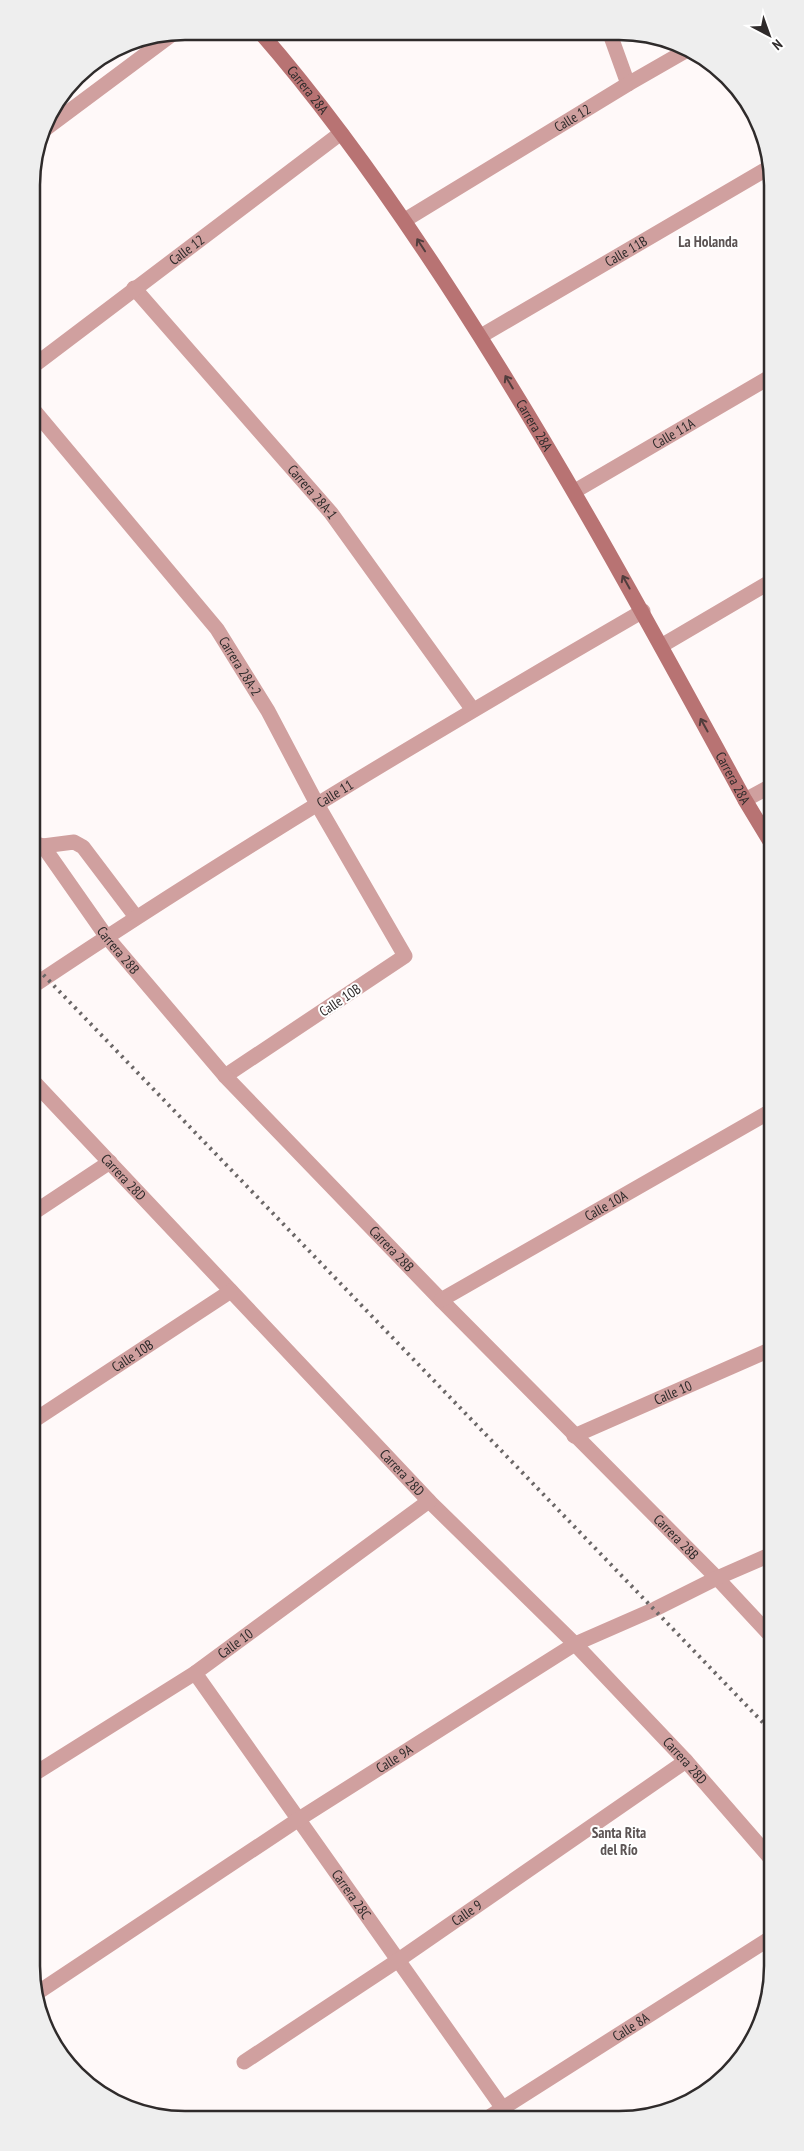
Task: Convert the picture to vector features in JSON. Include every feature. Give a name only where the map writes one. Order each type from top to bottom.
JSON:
[{"type":"street","name":"Carrera 28A","points":[[267,40],[286,61],[405,220],[481,336],[575,490],[764,832]]},
{"type":"street","points":[[612,40],[628,84]]},
{"type":"street","points":[[54,122],[164,41]]},
{"type":"street","name":"Calle 12","points":[[405,220],[681,54]]},
{"type":"street","name":"Calle 12","points":[[40,361],[341,133]]},
{"type":"street","name":"Calle 11B","points":[[481,336],[763,170]]},
{"type":"street","name":"Carrera 28A-1","points":[[134,288],[331,513],[473,710]]},
{"type":"street","name":"Calle 11A","points":[[575,490],[764,380]]},
{"type":"street","name":"Carrera 28A-2","points":[[40,418],[217,629],[268,711],[316,804],[405,956]]},
{"type":"street","points":[[661,646],[764,586]]},
{"type":"street","name":"Calle 11","points":[[40,981],[106,936],[316,804],[473,710],[643,612]]},
{"type":"street","points":[[745,800],[764,790]]},
{"type":"street","points":[[40,845],[74,842],[83,847],[136,917]]},
{"type":"street","name":"Carrera 28B","points":[[40,848],[106,936],[225,1076],[441,1300],[717,1578],[764,1628]]},
{"type":"street","name":"Calle 10B","points":[[225,1076],[405,956]]},
{"type":"street","name":"Carrera 28D","points":[[40,1088],[429,1501],[574,1644],[686,1761],[764,1851]]},
{"type":"street","name":"Calle 10A","points":[[441,1300],[764,1115]]},
{"type":"street","points":[[40,1208],[110,1162]]},
{"type":"street","name":"Calle 10B","points":[[40,1417],[231,1291]]},
{"type":"street","name":"Calle 10","points":[[574,1436],[764,1353]]},
{"type":"street","name":"Calle 10","points":[[40,1770],[195,1673],[429,1501]]},
{"type":"street","name":"Calle 9A","points":[[42,1990],[299,1819],[574,1644],[655,1609],[717,1578],[764,1557]]},
{"type":"street","name":"Carrera 28C","points":[[195,1673],[504,2111]]},
{"type":"street","name":"Calle 9","points":[[244,2062],[398,1961],[686,1761]]},
{"type":"street","name":"Calle 8A","points":[[507,2111],[764,1943]]},
{"type":"railway","points":[[40,971],[764,1724]]},
{"type":"district","name":"La Holanda","points":[[708,241]]},
{"type":"district","name":"Santa Rita del Río","points":[[619,1840]]}]
